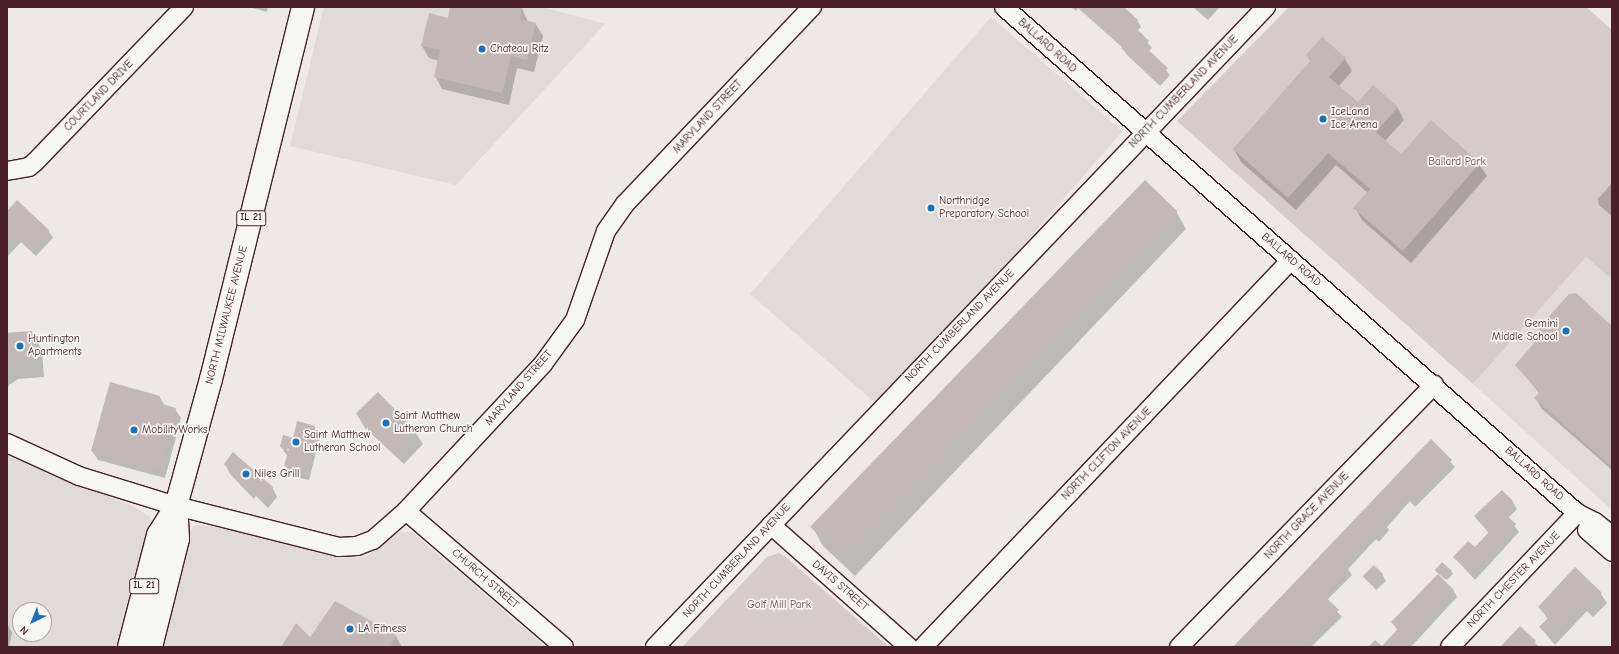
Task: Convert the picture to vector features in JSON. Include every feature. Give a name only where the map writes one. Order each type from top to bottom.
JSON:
[{"type":"main road","name":"NORTH MILWAUKEE AVENUE","points":[[129,647],[158,535],[176,506],[211,379],[303,7]]},
{"type":"main road","name":"NORTH MILWAUKEE AVENUE","points":[[151,647],[178,538],[176,506]]},
{"type":"street","name":"COURTLAND DRIVE","points":[[10,166],[21,168],[35,162],[184,7]]},
{"type":"street","name":"MARYLAND STREET","points":[[7,443],[101,484],[176,506],[340,546],[357,546],[373,540],[406,511],[531,378],[575,320],[606,231],[626,204],[812,7]]},
{"type":"street","name":"BALLARD ROAD","points":[[1004,7],[1145,133],[1434,385],[1577,513],[1596,522],[1612,536]]},
{"type":"street","name":"NORTH CUMBERLAND AVENUE","points":[[655,647],[1266,7]]},
{"type":"street","name":"NORTH CLIFTON AVENUE","points":[[923,647],[1291,260]]},
{"type":"street","name":"NORTH GRACE AVENUE","points":[[1179,647],[1434,385]]},
{"type":"street","name":"CHURCH STREET","points":[[406,511],[564,647]]},
{"type":"street","name":"BALLARD ROAD","points":[[1577,513],[1587,531],[1612,552]]},
{"type":"street","name":"NORTH CHESTER AVENUE","points":[[1450,647],[1577,513]]},
{"type":"street","name":"DAVIS STREET","points":[[770,525],[909,647]]},
{"type":"shaded area","points":[[324,7],[542,7],[605,24],[456,185],[290,146]]},
{"type":"shaded area","name":"Northridge Preparatory School","points":[[991,17],[1122,131],[882,408],[750,294]]},
{"type":"shaded area","points":[[1612,183],[1612,216],[1599,205],[1598,199]]},
{"type":"shaded area","name":"Gemini Middle School","points":[[1586,257],[1608,276],[1612,273],[1612,510],[1473,384]]},
{"type":"shaded area","points":[[7,452],[135,507],[149,516],[154,525],[122,647],[7,647]]},
{"type":"shaded area","points":[[196,525],[224,528],[341,558],[366,557],[400,532],[412,532],[546,647],[158,647],[188,532]]},
{"type":"green space","name":"Ballard Park","points":[[1289,7],[1586,7],[1612,30],[1612,273],[1609,277],[1586,257],[1473,384],[1177,121]]},
{"type":"green space","name":"Golf Mill Park","points":[[779,553],[788,559],[889,647],[682,647],[767,557]]},
{"type":"building","name":"Chateau Ritz","points":[[450,7],[522,7],[520,19],[536,23],[527,60],[511,56],[502,93],[434,77],[440,50],[421,46],[429,13],[448,18]]},
{"type":"building","points":[[1079,7],[1124,7],[1138,20],[1133,25],[1149,41],[1144,46],[1168,68],[1156,81],[1121,48],[1123,46]]},
{"type":"building","name":"IceLand Ice Arena","points":[[1322,37],[1346,58],[1329,77],[1358,102],[1373,85],[1398,107],[1376,132],[1401,154],[1431,120],[1480,163],[1403,251],[1353,208],[1370,189],[1328,153],[1288,198],[1233,149],[1311,60],[1306,55]]},
{"type":"building","points":[[1145,180],[1177,211],[843,558],[810,527]]},
{"type":"building","points":[[17,200],[49,230],[31,249],[16,234],[7,244],[7,211]]},
{"type":"building","points":[[1576,293],[1612,326],[1612,467],[1534,398],[1540,392],[1515,365],[1542,334],[1537,330],[1569,294]]},
{"type":"building","name":"Huntington Apartments","points":[[32,331],[34,360],[9,362],[7,333]]},
{"type":"building","name":"MobilityWorks","points":[[110,382],[160,396],[158,403],[176,408],[160,469],[91,451]]},
{"type":"building","name":"Saint Matthew Lutheran Church","points":[[378,392],[416,431],[393,452],[356,414]]},
{"type":"building","name":"Saint Matthew Lutheran School","points":[[297,421],[315,426],[304,471],[284,466],[289,449],[280,447],[283,435],[293,438]]},
{"type":"building","points":[[1431,439],[1452,460],[1411,501],[1406,496],[1383,521],[1386,523],[1375,536],[1372,533],[1344,563],[1349,568],[1323,595],[1339,610],[1300,647],[1233,647]]},
{"type":"building","name":"Niles Grill","points":[[233,452],[273,487],[263,499],[250,487],[248,490],[224,464]]},
{"type":"building","points":[[1502,490],[1513,501],[1503,512],[1516,524],[1470,573],[1453,557],[1468,541],[1475,547],[1490,531],[1474,516]]},
{"type":"building","points":[[1442,562],[1452,571],[1444,579],[1435,570]]},
{"type":"building","points":[[1374,565],[1383,574],[1372,586],[1363,576]]},
{"type":"building","points":[[1575,567],[1602,593],[1588,608],[1581,602],[1549,636],[1539,627],[1549,617],[1538,607]]},
{"type":"building","points":[[1438,574],[1453,589],[1399,647],[1381,647],[1398,629],[1391,622]]},
{"type":"building","name":"LA Fitness","points":[[335,601],[396,635],[390,647],[281,647],[296,623],[310,637]]},
{"type":"building","points":[[1520,626],[1536,641],[1531,647],[1500,647]]},
{"type":"place","name":"Chateau Ritz","points":[[482,49]]},
{"type":"place","name":"IceLand Ice Arena","points":[[1323,119]]},
{"type":"place","name":"Northridge Preparatory School","points":[[931,208]]},
{"type":"place","name":"Gemini Middle School","points":[[1566,331]]},
{"type":"place","name":"Huntington Apartments","points":[[20,346]]},
{"type":"place","name":"Saint Matthew Lutheran Church","points":[[386,423]]},
{"type":"place","name":"MobilityWorks","points":[[134,430]]},
{"type":"place","name":"Saint Matthew Lutheran School","points":[[296,442]]},
{"type":"place","name":"Niles Grill","points":[[246,474]]},
{"type":"place","name":"LA Fitness","points":[[350,629]]}]
